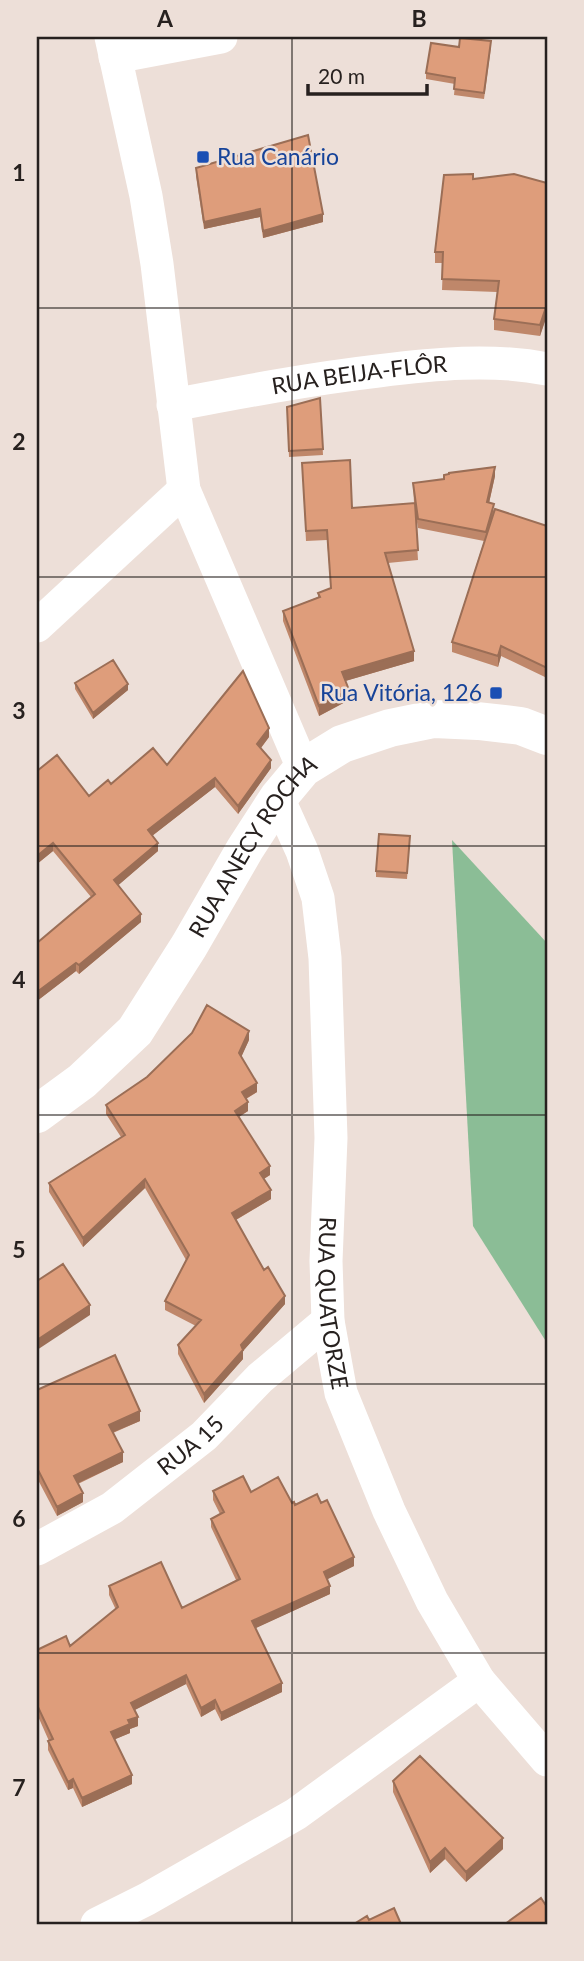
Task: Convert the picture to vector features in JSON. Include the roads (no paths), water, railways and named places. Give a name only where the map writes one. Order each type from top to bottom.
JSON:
[{"type":"street","points":[[221,37],[113,47],[146,195],[184,490],[303,768]]},
{"type":"street","name":"RUA BEIJA-FLÔR","points":[[173,405],[327,377],[440,363],[547,369]]},
{"type":"street","points":[[37,626],[184,490]]},
{"type":"street","name":"RUA ANECY ROCHA","points":[[37,1114],[82,1081],[135,1031],[189,946],[245,849],[278,798],[303,768],[342,744],[390,728],[434,719],[521,726],[547,736]]},
{"type":"street","name":"RUA QUATORZE","points":[[278,798],[302,851],[318,898],[326,958],[331,1138],[326,1261],[328,1321],[341,1393],[389,1511],[432,1601],[479,1681],[547,1760]]},
{"type":"street","name":"RUA 15","points":[[37,1549],[112,1508],[204,1436],[260,1378],[328,1321]]},
{"type":"street","points":[[97,1924],[147,1899],[296,1814],[479,1681]]},
{"type":"place","name":"Rua Canário","points":[[203,157]]},
{"type":"place","name":"Rua Vitória, 126","points":[[496,693]]}]
